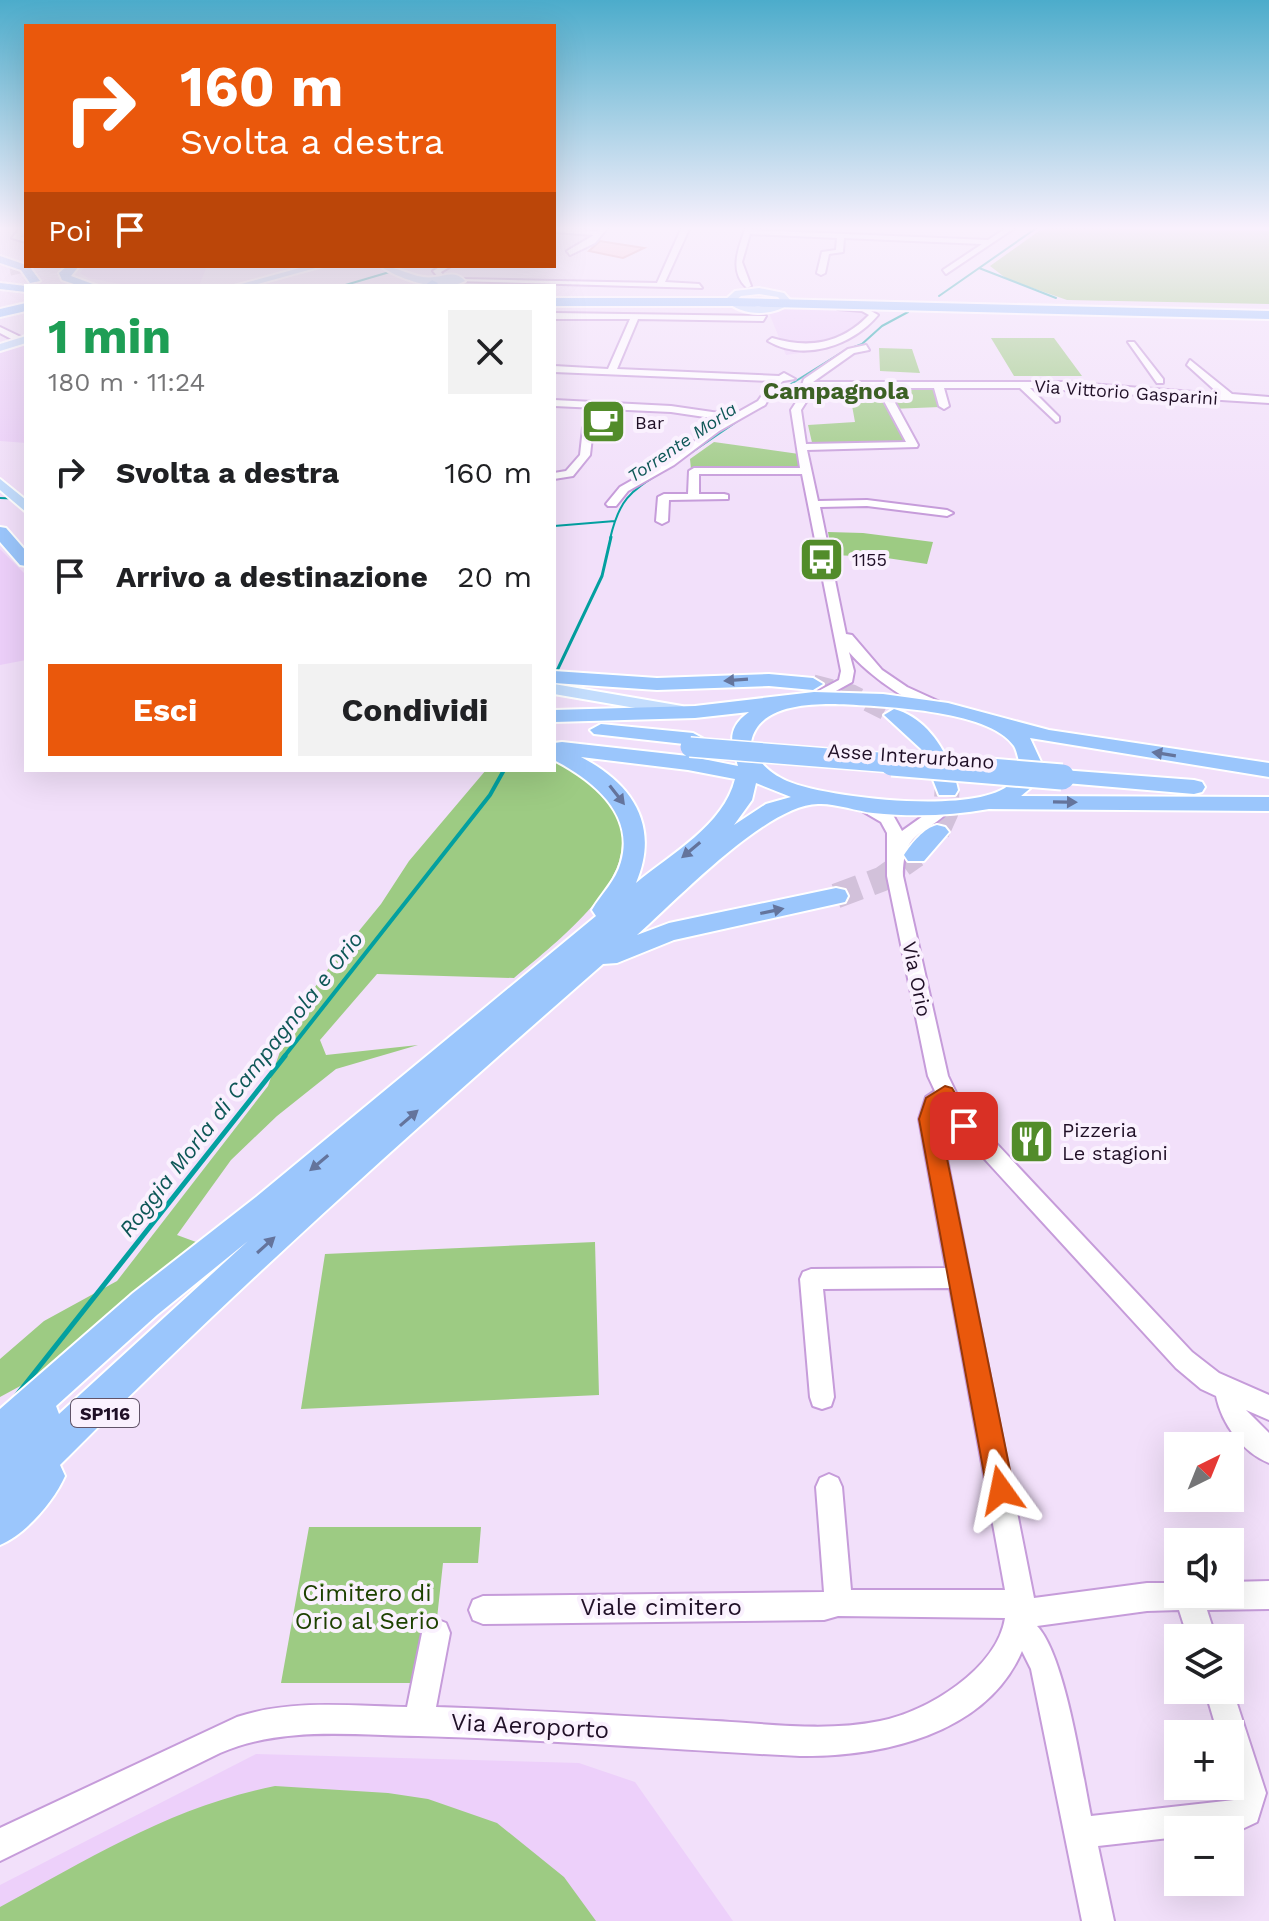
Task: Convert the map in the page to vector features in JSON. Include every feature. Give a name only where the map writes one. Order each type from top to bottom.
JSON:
[{"type":"highway","points":[[2,521],[24,531]]},
{"type":"highway","points":[[2,521],[24,538]]},
{"type":"highway","points":[[2,521],[24,558]]},
{"type":"highway","points":[[556,678],[587,686],[769,680],[815,691],[946,708],[1049,736],[1269,770]]},
{"type":"highway","points":[[755,773],[740,747],[742,732],[759,713],[815,691]]},
{"type":"highway","points":[[556,716],[695,712],[781,703]]},
{"type":"highway","points":[[894,715],[915,729],[934,748],[942,765],[943,810],[905,860]]},
{"type":"highway","points":[[987,803],[1012,792],[1027,779],[1031,770],[1031,759],[1022,745],[992,722]]},
{"type":"highway","name":"Asse Interurbano","points":[[556,725],[692,743]]},
{"type":"highway","name":"Asse Interurbano","points":[[556,737],[692,743],[1062,772],[1269,793]]},
{"type":"highway","points":[[556,750],[656,758],[755,773],[794,792],[863,805],[943,810],[987,803],[1269,804]]},
{"type":"highway","points":[[486,1022],[524,980],[615,899],[625,884],[632,864],[635,845],[633,827],[619,795],[587,767],[556,751]]},
{"type":"highway","name":"Asse Interurbano","points":[[1062,772],[1269,781]]},
{"type":"highway","points":[[0,1433],[145,1304],[267,1207],[724,822],[741,800],[755,773]]},
{"type":"highway","points":[[0,1498],[208,1297],[742,830],[774,809],[817,797]]},
{"type":"highway","points":[[568,981],[610,954],[669,932],[836,896]]},
{"type":"highway","points":[[0,1459],[267,1207]]},
{"type":"highway","name":"SP116","points":[[0,1526],[179,1333],[208,1297]]},
{"type":"main road","points":[[0,348],[24,340]]},
{"type":"main road","points":[[0,483],[24,506]]},
{"type":"main road","points":[[556,689],[587,686],[671,711],[695,712]]},
{"type":"street","points":[[611,372],[635,317]]},
{"type":"street","points":[[556,319],[646,317]]},
{"type":"street","points":[[762,317],[776,351],[796,383],[801,447],[841,632],[863,663],[876,675],[906,692],[946,708]]},
{"type":"street","points":[[776,351],[837,344],[872,317]]},
{"type":"street","points":[[0,330],[24,340]]},
{"type":"street","name":"Via Vittorio Gasparini","points":[[1116,376],[1119,381],[1160,381],[1131,344]]},
{"type":"street","points":[[612,504],[624,489],[762,403],[771,386],[809,379],[851,351],[866,348]]},
{"type":"street","name":"Via Vittorio Gasparini","points":[[1190,363],[1230,398]]},
{"type":"street","name":"Via Vittorio Gasparini","points":[[556,369],[673,380],[832,386],[987,384],[1101,387],[1269,400]]},
{"type":"street","points":[[581,382],[589,371]]},
{"type":"street","points":[[982,373],[987,384]]},
{"type":"street","points":[[938,385],[944,406]]},
{"type":"street","name":"Via Vittorio Gasparini","points":[[1022,385],[1056,419]]},
{"type":"street","points":[[801,447],[913,445],[881,386]]},
{"type":"street","points":[[568,403],[575,392]]},
{"type":"street","points":[[556,403],[700,412],[734,418]]},
{"type":"street","points":[[556,476],[571,473],[585,455],[588,428],[604,405]]},
{"type":"street","points":[[693,497],[694,471],[806,471]]},
{"type":"street","points":[[662,521],[664,497],[724,497]]},
{"type":"street","points":[[813,504],[867,503],[947,513]]},
{"type":"street","points":[[815,691],[839,687],[848,674],[839,636],[841,632]]},
{"type":"street","name":"Via Orio","points":[[863,805],[891,825],[905,860],[919,991],[945,1094],[956,1114],[973,1136],[1173,1349],[1198,1372],[1227,1390],[1267,1407]]},
{"type":"street","points":[[945,1094],[933,1103],[929,1119],[1020,1615],[1045,1669],[1098,1921]]},
{"type":"street","points":[[822,1397],[811,1279],[959,1278]]},
{"type":"street","points":[[1227,1390],[1232,1414],[1269,1448]]},
{"type":"street","points":[[1267,1407],[1264,1425],[1269,1448]]},
{"type":"street","points":[[829,1487],[840,1602]]},
{"type":"street","name":"Viale cimitero","points":[[1244,1595],[1269,1595]]},
{"type":"street","name":"Viale cimitero","points":[[483,1610],[824,1606],[840,1602],[844,1605],[1020,1615],[1164,1596]]},
{"type":"street","name":"Via Aeroporto","points":[[0,1845],[241,1730],[299,1721],[451,1721],[770,1739],[881,1736],[930,1721],[957,1704],[995,1668],[1020,1615]]},
{"type":"street","points":[[419,1722],[436,1633]]},
{"type":"street","points":[[1078,1833],[1240,1815],[1246,1811],[1251,1793],[1223,1704]]},
{"type":"shaded area","points":[[770,317],[873,319],[850,338],[827,349],[786,355]]},
{"type":"shaded area","points":[[24,345],[24,443],[0,441],[0,353]]},
{"type":"shaded area","points":[[0,549],[24,573],[24,660],[0,665]]},
{"type":"shaded area","points":[[256,1754],[579,1763],[635,1782],[733,1921],[0,1921],[0,1885]]},
{"type":"green space","points":[[991,338],[1054,338],[1082,376],[1014,376]]},
{"type":"green space","points":[[879,348],[912,349],[920,373],[880,371]]},
{"type":"green space","points":[[934,388],[940,407],[891,409],[910,444],[813,447],[808,425],[855,422],[849,389]]},
{"type":"green space","points":[[714,442],[799,454],[803,469],[691,469],[690,459]]},
{"type":"green space","points":[[828,532],[933,542],[927,564],[880,557],[832,555]]},
{"type":"green space","points":[[556,761],[595,788],[616,816],[622,844],[615,872],[598,900],[514,978],[377,974],[320,1040],[326,1055],[418,1045],[336,1069],[277,1116],[231,1160],[177,1235],[196,1242],[127,1298],[48,1371],[0,1397],[0,1359],[44,1321],[117,1281],[268,1086],[291,1020],[381,904],[409,861],[484,772],[556,772]]},
{"type":"green space","points":[[595,1242],[599,1395],[301,1409],[325,1254]]},
{"type":"green space","name":"Cimitero di Orio al Serio","points":[[309,1527],[481,1527],[478,1563],[443,1563],[430,1683],[281,1683]]},
{"type":"green space","points":[[275,1786],[388,1793],[428,1799],[497,1823],[564,1877],[596,1921],[0,1921],[0,1907],[100,1852],[201,1807]]},
{"type":"waterway","name":"Torrente Morla","points":[[760,408],[783,389],[844,351],[862,344],[882,326],[899,317]]},
{"type":"waterway","name":"Torrente Morla","points":[[676,463],[745,416]]},
{"type":"waterway","name":"Torrente Morla","points":[[610,539],[617,515],[627,498],[662,472]]},
{"type":"waterway","name":"Torrente Morla","points":[[0,498],[24,499]]},
{"type":"waterway","name":"Torrente Morla","points":[[556,526],[615,521]]},
{"type":"waterway","name":"Roggia Morla di Campagnola e Orio","points":[[556,673],[602,576],[611,537]]},
{"type":"waterway","name":"Roggia Morla di Campagnola e Orio","points":[[283,1058],[490,795],[503,772]]},
{"type":"waterway","name":"Roggia Morla di Campagnola e Orio","points":[[16,1396],[285,1056]]},
{"type":"tunnel","points":[[813,684],[852,694],[894,715]]},
{"type":"tunnel","points":[[937,832],[946,812],[947,790]]},
{"type":"tunnel","points":[[836,896],[882,879],[916,855]]},
{"type":"place","name":"Bar","points":[[604,422]]},
{"type":"place","name":"1155","points":[[821,559]]},
{"type":"place","name":"Pizzeria Le stagioni","points":[[1031,1142]]},
{"type":"district","name":"Campagnola","points":[[836,391]]},
{"type":"route","points":[[964,1126],[945,1094],[933,1103],[929,1119],[1001,1490]]}]
